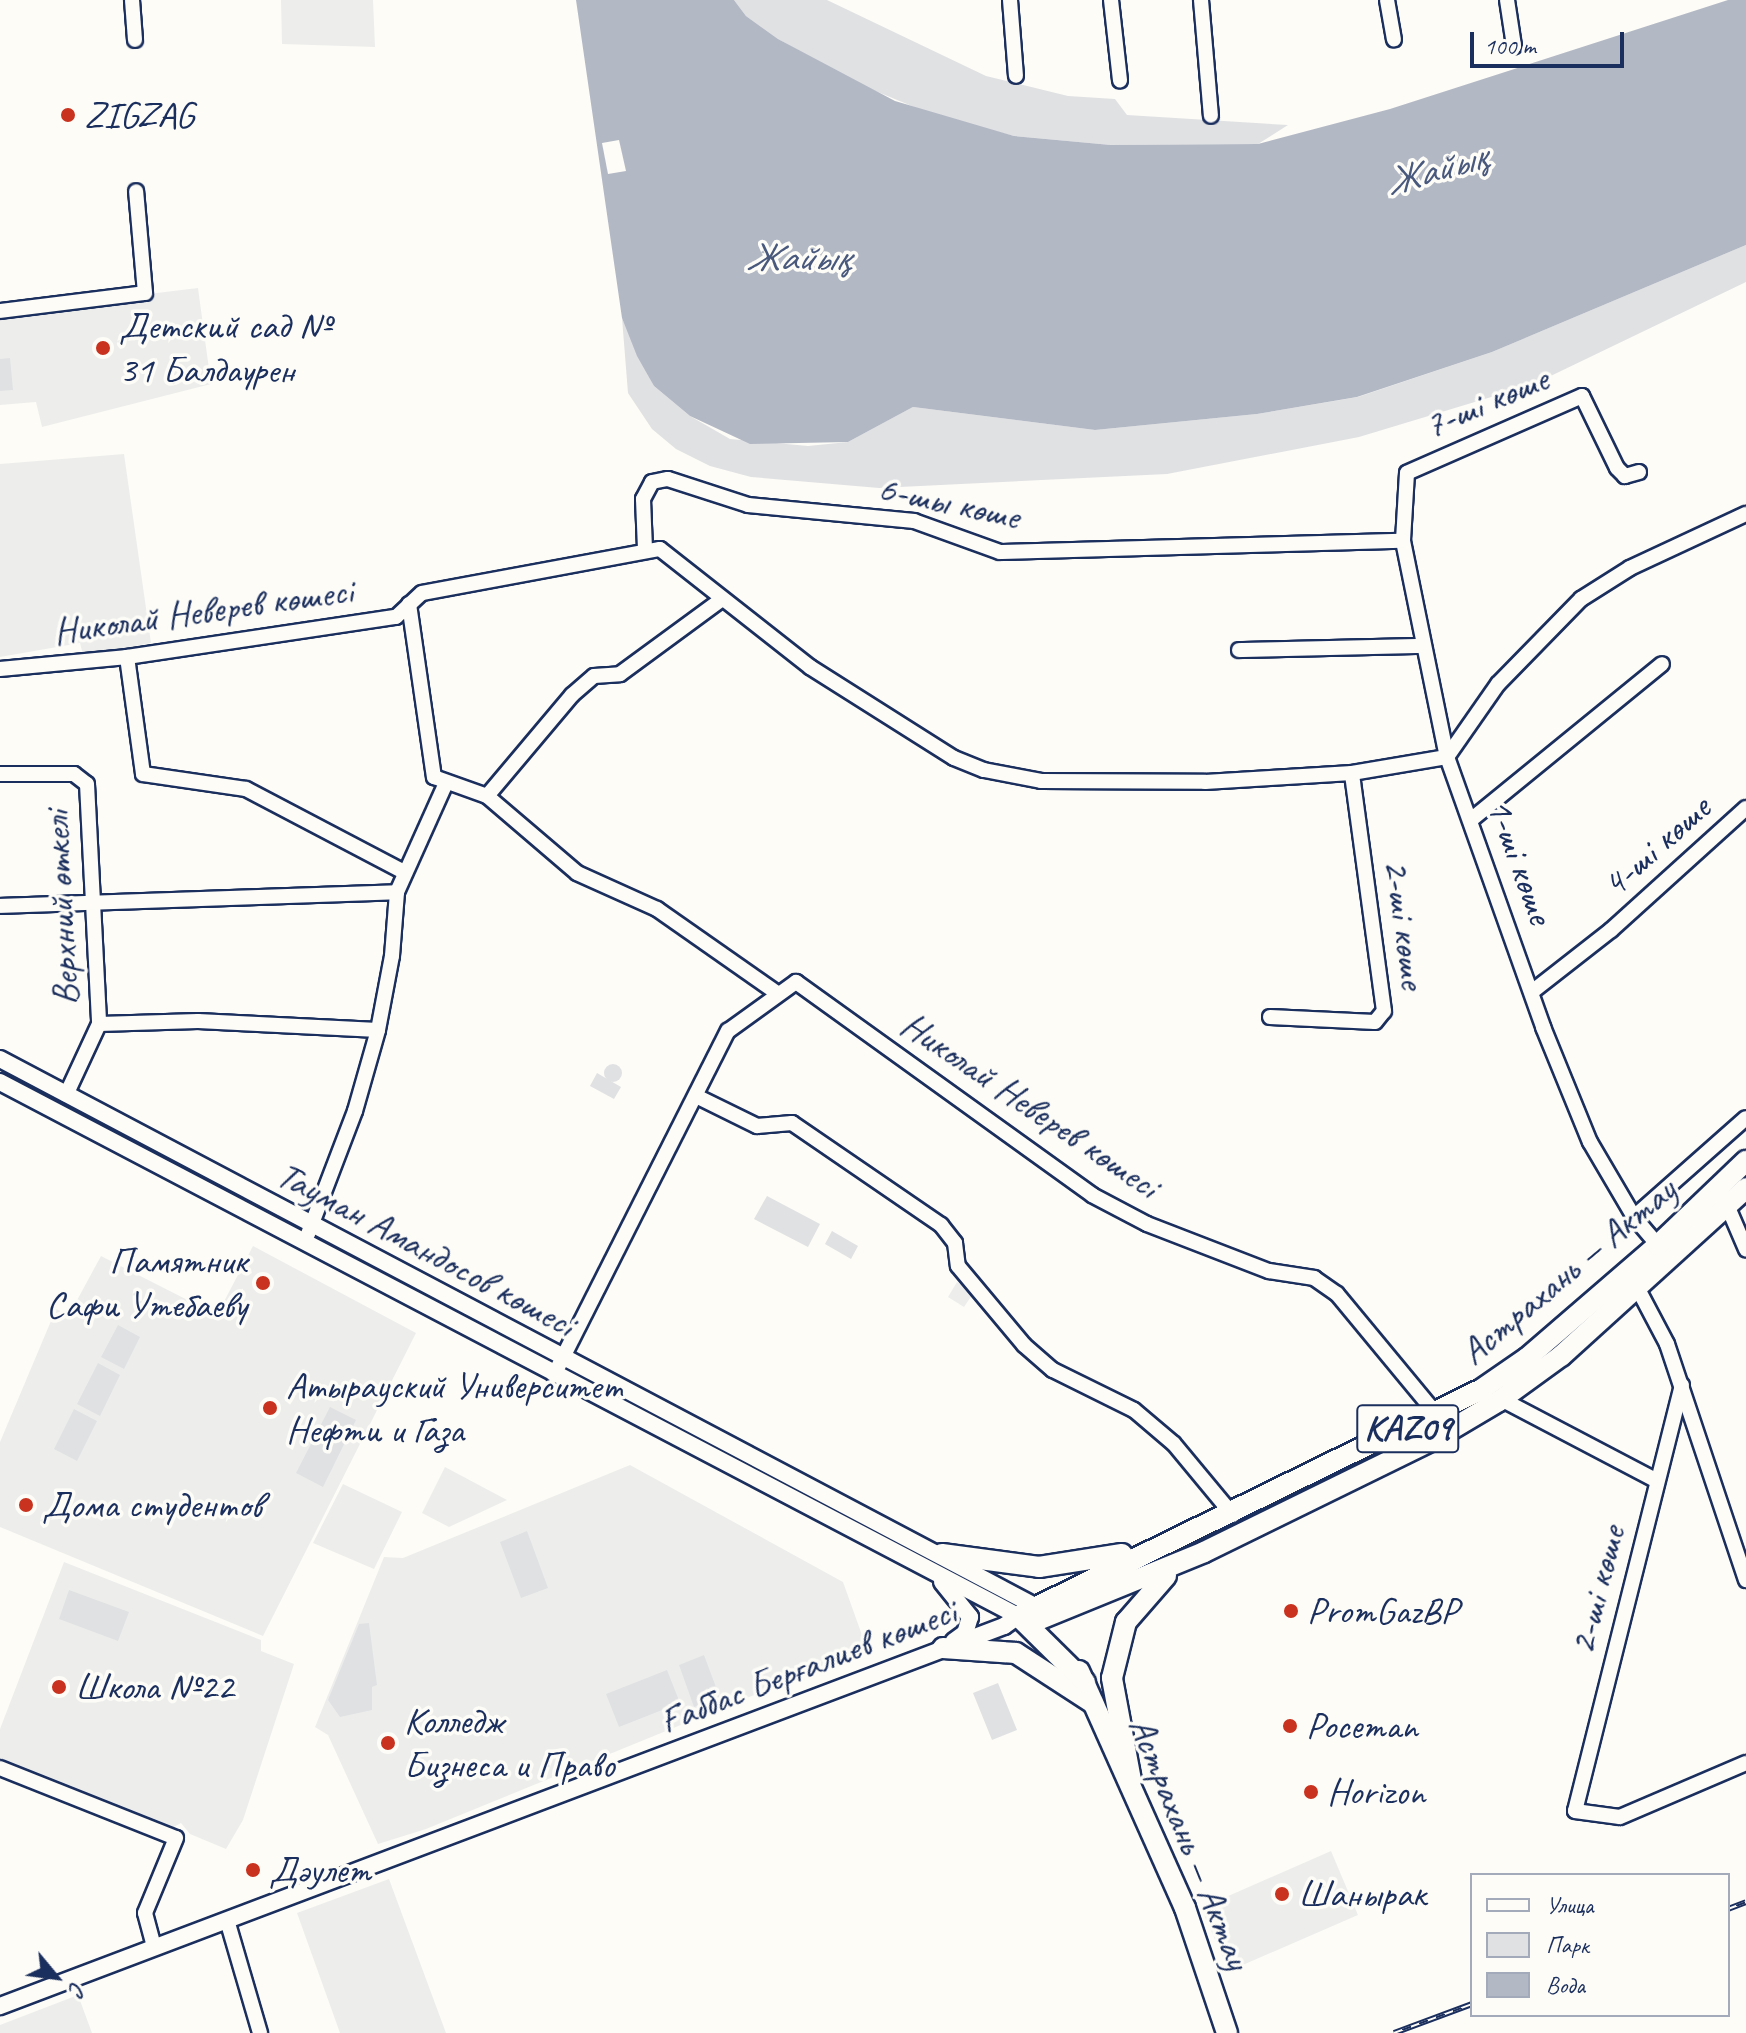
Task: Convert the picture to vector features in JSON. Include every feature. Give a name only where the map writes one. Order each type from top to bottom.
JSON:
[{"type":"highway","name":"Астрахань — Актау","points":[[1027,1618],[1194,1528],[1233,1515],[1437,1415],[1527,1358],[1664,1252],[1724,1196],[1746,1161]]},
{"type":"highway","name":"Астрахань — Актау","points":[[1724,1196],[1746,1188]]},
{"type":"highway","name":"Астрахань — Актау","points":[[1027,1618],[1204,1552],[1435,1439],[1501,1399],[1638,1289],[1664,1252]]},
{"type":"highway","points":[[938,1563],[1080,1564],[1194,1528],[1204,1552],[1154,1583],[1118,1641],[1112,1678],[1131,1780]]},
{"type":"highway","name":"Астрахань — Актау","points":[[1027,1618],[1085,1682],[1099,1708],[1185,1908],[1227,2033]]},
{"type":"highway","points":[[943,1648],[977,1647],[1016,1653],[1099,1708]]},
{"type":"main road","name":"Тауман Амандосов көшесі","points":[[3,1059],[563,1358],[938,1563],[1027,1618]]},
{"type":"main road","name":"Тауман Амандосов көшесі","points":[[3,1085],[554,1375],[938,1563]]},
{"type":"main road","points":[[938,1563],[970,1617],[965,1633],[943,1648]]},
{"type":"main road","name":"Ғаббас Берғалиев көшесі","points":[[0,2006],[1027,1618]]},
{"type":"street","points":[[132,0],[135,40]]},
{"type":"street","points":[[1010,0],[1016,76]]},
{"type":"street","points":[[1111,0],[1120,80]]},
{"type":"street","points":[[1201,0],[1211,116]]},
{"type":"street","points":[[1387,0],[1394,39]]},
{"type":"street","points":[[1507,0],[1514,46]]},
{"type":"street","points":[[0,311],[145,293],[136,191]]},
{"type":"street","name":"7-шi көше","points":[[1407,473],[1582,396],[1617,468],[1625,476],[1639,472]]},
{"type":"street","name":"1-ші көше","points":[[1407,473],[1403,541],[1420,646],[1447,757],[1590,1142],[1634,1217],[1664,1252]]},
{"type":"street","name":"6-шы көше","points":[[645,549],[643,499],[652,482],[668,479],[748,505],[914,521],[1000,552],[1403,541]]},
{"type":"street","points":[[645,549],[672,556],[810,667],[954,758],[984,770],[1041,781],[1205,782],[1352,773],[1447,757],[1498,684],[1581,599],[1630,568],[1746,514]]},
{"type":"street","name":"Николай Неверев көшесі","points":[[0,669],[127,657],[396,617],[422,593],[645,549]]},
{"type":"street","points":[[487,796],[572,695],[594,676],[620,674],[722,599]]},
{"type":"street","name":"Николай Неверев көшесі","points":[[409,604],[432,774],[446,783]]},
{"type":"street","points":[[1239,650],[1420,646]]},
{"type":"street","points":[[127,657],[143,774],[246,789],[404,872]]},
{"type":"street","points":[[1472,819],[1662,664]]},
{"type":"street","name":"2-ші көше","points":[[1270,1017],[1375,1022],[1384,1011],[1352,773]]},
{"type":"street","name":"Верхний өткелі","points":[[0,774],[74,774],[87,784],[99,1024]]},
{"type":"street","points":[[303,1244],[355,1111],[378,1030],[392,956],[397,892],[404,872],[446,783],[487,796],[577,873],[657,909],[777,993],[756,1015],[728,1031],[698,1097],[554,1375]]},
{"type":"street","name":"4-шi көше","points":[[1533,991],[1611,930],[1746,808]]},
{"type":"street","points":[[0,906],[397,892]]},
{"type":"street","name":"Николай Неверев көшесі","points":[[777,993],[796,982],[1092,1195],[1147,1224],[1269,1271],[1314,1278],[1337,1294],[1437,1415]]},
{"type":"street","points":[[66,1095],[99,1024],[198,1021],[378,1030]]},
{"type":"street","points":[[698,1097],[757,1126],[792,1123],[941,1225],[955,1243],[958,1266],[1024,1345],[1053,1370],[1134,1410],[1174,1444],[1233,1515]]},
{"type":"street","points":[[1634,1217],[1746,1118]]},
{"type":"street","points":[[1724,1196],[1746,1249]]},
{"type":"street","points":[[1638,1289],[1682,1385],[1746,1580]]},
{"type":"street","name":"2-ші көше","points":[[1682,1385],[1575,1811],[1620,1817],[1746,1763]]},
{"type":"street","points":[[1501,1399],[1657,1481]]},
{"type":"street","points":[[0,1768],[176,1838],[145,1913],[154,1947]]},
{"type":"street","points":[[227,1920],[260,2033]]},
{"type":"shaded area","points":[[281,0],[373,0],[375,47],[282,44]]},
{"type":"shaded area","name":"Детский сад № 31 Балдаурен","points":[[198,288],[211,384],[42,427],[36,402],[0,405],[0,312]]},
{"type":"shaded area","points":[[124,454],[151,643],[83,655],[80,643],[0,657],[0,464]]},
{"type":"shaded area","points":[[253,1246],[416,1333],[263,1636],[0,1527],[0,1442],[56,1309],[69,1315],[101,1256],[217,1315]]},
{"type":"shaded area","points":[[957,1282],[974,1292],[964,1307],[948,1297]]},
{"type":"shaded area","points":[[630,1465],[843,1582],[867,1649],[426,1829],[378,1844],[328,1735],[315,1727],[384,1557],[403,1558]]},
{"type":"shaded area","points":[[445,1467],[507,1500],[449,1527],[422,1513]]},
{"type":"shaded area","points":[[343,1484],[402,1512],[374,1569],[313,1543]]},
{"type":"shaded area","points":[[64,1562],[261,1640],[261,1651],[294,1664],[243,1820],[226,1849],[190,1834],[181,1823],[172,1828],[0,1762],[0,1729]]},
{"type":"shaded area","points":[[1331,1851],[1358,1915],[1229,1971],[1201,1908]]},
{"type":"shaded area","points":[[389,1879],[446,2033],[340,2033],[297,1913]]},
{"type":"shaded area","points":[[78,1995],[92,2033],[0,2033],[0,2025]]},
{"type":"green space","points":[[734,0],[827,0],[986,76],[1068,96],[1115,99],[1127,115],[1288,125],[1258,144],[1111,145],[1014,136],[936,116],[856,83],[778,39],[746,16]]},
{"type":"green space","points":[[1746,245],[1746,282],[1534,384],[1359,437],[1167,474],[879,488],[751,477],[710,466],[676,449],[652,429],[628,393],[622,318],[654,386],[690,416],[730,439],[808,446],[848,442],[913,407],[1095,430],[1257,414],[1358,397],[1492,352]]},
{"type":"green space","points":[[10,358],[13,390],[0,391],[0,359]]},
{"type":"green space","points":[[609,1064],[617,1064],[622,1073],[620,1080],[609,1082],[604,1077],[604,1069]]},
{"type":"green space","points":[[597,1073],[621,1087],[614,1099],[590,1086]]},
{"type":"green space","points":[[767,1196],[820,1224],[808,1247],[754,1219]]},
{"type":"green space","points":[[832,1231],[858,1246],[851,1259],[825,1244]]},
{"type":"green space","points":[[118,1325],[140,1337],[124,1369],[101,1357]]},
{"type":"green space","points":[[98,1363],[120,1375],[100,1416],[77,1404]]},
{"type":"green space","points":[[330,1407],[356,1420],[323,1487],[296,1473]]},
{"type":"green space","points":[[74,1409],[97,1421],[77,1461],[54,1449]]},
{"type":"green space","points":[[527,1531],[548,1588],[521,1598],[500,1542]]},
{"type":"green space","points":[[69,1590],[129,1612],[118,1641],[59,1619]]},
{"type":"green space","points":[[369,1623],[377,1685],[372,1687],[372,1710],[340,1717],[328,1700],[359,1624]]},
{"type":"green space","points":[[704,1655],[720,1698],[694,1707],[679,1665]]},
{"type":"green space","points":[[667,1670],[680,1703],[619,1727],[606,1694]]},
{"type":"green space","points":[[998,1683],[1017,1730],[992,1740],[973,1693]]},
{"type":"water","name":"Жайық","points":[[576,0],[734,0],[746,16],[778,39],[895,101],[1014,136],[1111,145],[1258,144],[1390,109],[1728,0],[1746,0],[1746,245],[1492,352],[1357,397],[1257,414],[1095,430],[913,407],[848,442],[750,444],[690,416],[654,386],[637,356],[622,318]]},
{"type":"pier","points":[[619,140],[626,171],[608,174],[602,143]]},
{"type":"railway","points":[[1730,1908],[1746,1902]]},
{"type":"railway","points":[[1394,2033],[1470,2005]]},
{"type":"place","name":"ZIGZAG","points":[[68,115]]},
{"type":"place","name":"Детский сад № 31 Балдаурен","points":[[103,348]]},
{"type":"place","name":"Памятник Сафи Утебаеву","points":[[263,1283]]},
{"type":"place","name":"Атырауский Университет Нефти и Газа","points":[[270,1408]]},
{"type":"place","name":"Дома студентов","points":[[26,1505]]},
{"type":"place","name":"PromGazBP","points":[[1291,1611]]},
{"type":"place","name":"Школа №22","points":[[59,1687]]},
{"type":"place","name":"Poceman","points":[[1290,1726]]},
{"type":"place","name":"Колледж Бизнеса и Право","points":[[388,1743]]},
{"type":"place","name":"Horizon","points":[[1311,1792]]},
{"type":"place","name":"Дәулет","points":[[253,1870]]},
{"type":"place","name":"Шанырак","points":[[1282,1894]]}]
